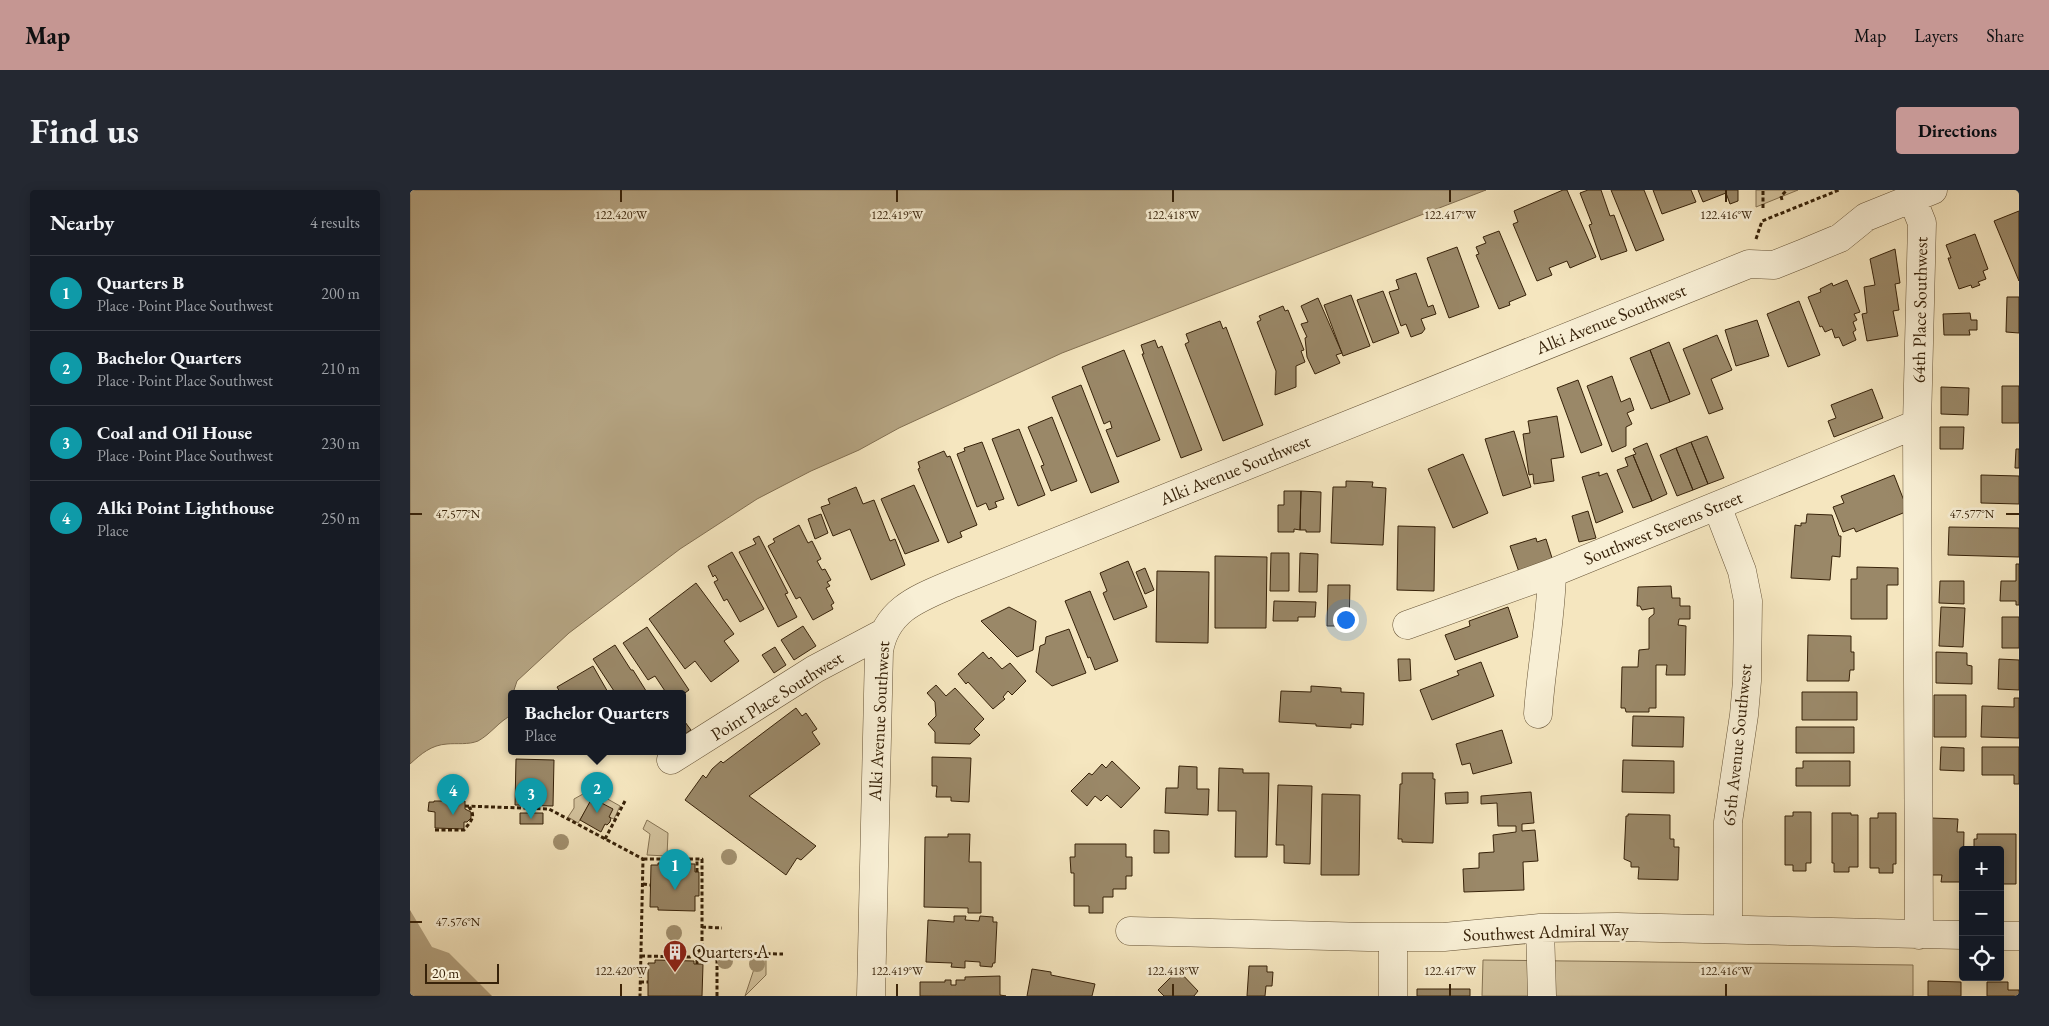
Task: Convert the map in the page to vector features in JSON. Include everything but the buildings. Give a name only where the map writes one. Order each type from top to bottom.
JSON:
[{"type":"street","name":"Alki Avenue Southwest","points":[[871,996],[879,651],[883,633],[888,624],[902,609],[929,594],[1749,264],[1774,264],[1804,253],[1840,238],[1866,217],[1923,194]]},
{"type":"street","name":"64th Place Southwest","points":[[1919,935],[1917,424],[1923,194]]},
{"type":"street","name":"Southwest Stevens Street","points":[[1407,625],[1552,573],[1917,424]]},
{"type":"street","name":"65th Avenue Southwest","points":[[1717,506],[1742,571],[1748,601],[1747,681],[1728,822],[1728,929]]},
{"type":"street","points":[[1538,714],[1540,685],[1551,610],[1552,573]]},
{"type":"street","name":"Point Place Southwest","points":[[686,751],[815,669],[883,633]]},
{"type":"street","name":"Point Place Southwest","points":[[671,760],[679,755]]},
{"type":"street","name":"Southwest Admiral Way","points":[[1130,931],[1444,937],[1540,928],[1728,929],[1959,935]]},
{"type":"street","points":[[1540,928],[1542,996]]},
{"type":"street","points":[[2004,936],[2019,936]]},
{"type":"street","points":[[1393,937],[1393,996]]},
{"type":"path","points":[[1763,190],[1763,208]]},
{"type":"path","points":[[1782,200],[1781,196],[1787,190]]},
{"type":"path","points":[[1749,264],[1762,221],[1839,190]]},
{"type":"path","points":[[605,840],[612,823],[625,801]]},
{"type":"path","points":[[435,830],[464,830],[472,822],[473,815],[467,806],[549,809],[643,859],[702,859],[702,949]]},
{"type":"path","points":[[640,996],[643,859]]},
{"type":"path","points":[[697,859],[697,872]]},
{"type":"path","points":[[643,884],[650,885]]},
{"type":"path","points":[[702,927],[722,928]]},
{"type":"path","points":[[641,956],[690,957],[697,950],[702,949],[717,953],[783,954]]},
{"type":"path","points":[[697,950],[697,964]]},
{"type":"path","points":[[717,953],[717,996]]},
{"type":"path","points":[[640,982],[648,982]]},
{"type":"shaded area","points":[[410,190],[1486,190],[1062,353],[899,428],[859,450],[811,471],[757,499],[680,549],[569,633],[517,681],[514,690],[508,690],[508,718],[483,738],[470,743],[436,746],[410,764]]},
{"type":"shaded area","points":[[1756,190],[1798,190],[1756,207]]},
{"type":"shaded area","points":[[583,794],[604,797],[620,806],[614,819],[609,817],[593,798],[578,823],[568,817],[574,808],[574,799]]},
{"type":"shaded area","points":[[647,820],[668,833],[667,856],[647,855],[650,834],[643,829]]},
{"type":"shaded area","points":[[410,884],[496,996],[410,996]]},
{"type":"shaded area","points":[[766,957],[766,975],[745,996],[754,969],[754,958]]},
{"type":"shaded area","points":[[1483,960],[1913,965],[1913,996],[1482,996]]},
{"type":"pier","points":[[410,882],[499,996],[492,996],[449,953],[432,947],[410,910]]},
{"type":"place","name":"Bachelor Quarters","points":[[597,813]]},
{"type":"place","name":"Alki Point Lighthouse","points":[[453,815]]},
{"type":"place","name":"Coal and Oil House","points":[[531,819]]},
{"type":"place","name":"Quarters B","points":[[675,890]]},
{"type":"place","name":"Quarters A","points":[[675,973]]}]
